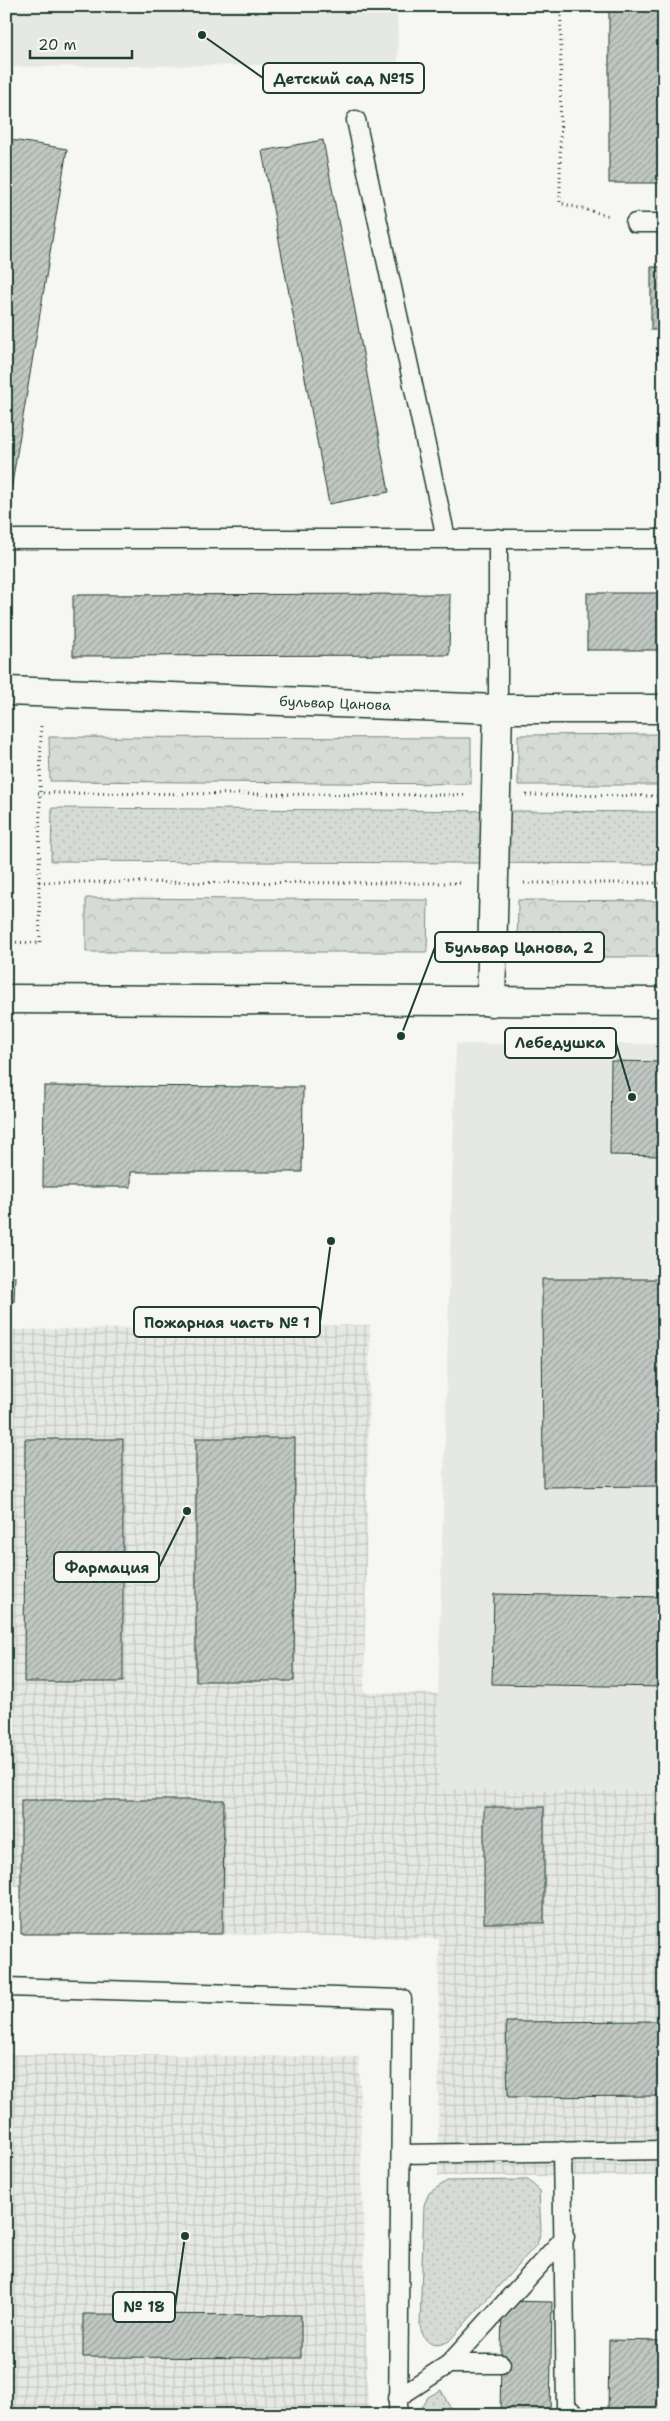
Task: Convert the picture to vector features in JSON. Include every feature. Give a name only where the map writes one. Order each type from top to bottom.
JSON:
[{"type":"street","name":"бульвар Цанова","points":[[6,691],[498,709],[664,709]]},
{"type":"street","points":[[491,1002],[498,709]]},
{"type":"street","points":[[6,1000],[664,1002]]},
{"type":"lane","points":[[356,120],[446,538]]},
{"type":"lane","points":[[635,223],[664,223]]},
{"type":"lane","points":[[498,538],[498,709]]},
{"type":"lane","points":[[6,539],[664,538]]},
{"type":"lane","points":[[6,1987],[402,1999],[398,2407]]},
{"type":"lane","points":[[401,2154],[664,2150]]},
{"type":"lane","points":[[562,2151],[565,2236],[558,2367],[566,2407],[578,2415]]},
{"type":"lane","points":[[398,2407],[449,2364],[565,2236]]},
{"type":"lane","points":[[449,2364],[501,2364]]},
{"type":"path","points":[[561,6],[560,203],[635,223]]},
{"type":"path","points":[[6,942],[40,943],[38,793],[40,725]]},
{"type":"path","points":[[38,793],[664,796]]},
{"type":"path","points":[[39,882],[664,883]]},
{"type":"shaded area","points":[[6,6],[397,6],[398,64],[6,67]]},
{"type":"shaded area","points":[[456,1044],[664,1044],[664,1791],[439,1790],[438,1694]]},
{"type":"shaded area","points":[[370,1325],[364,1692],[438,1694],[439,1790],[664,1791],[664,2176],[438,2176],[439,1939],[223,1934],[21,1934],[21,1886],[6,1886],[6,1330]]},
{"type":"shaded area","points":[[6,2054],[359,2057],[368,2415],[6,2415]]},
{"type":"green space","points":[[664,734],[664,785],[518,785],[518,735]]},
{"type":"green space","points":[[49,737],[471,738],[471,784],[50,781]]},
{"type":"green space","points":[[52,808],[664,812],[664,864],[51,861]]},
{"type":"green space","points":[[86,898],[428,900],[427,952],[86,952]]},
{"type":"green space","points":[[518,900],[664,901],[664,957],[517,957]]},
{"type":"green space","points":[[528,2180],[539,2190],[541,2231],[537,2244],[449,2341],[438,2345],[430,2343],[421,2331],[420,2325],[424,2205],[429,2193],[447,2181]]},
{"type":"green space","points":[[441,2390],[454,2415],[416,2415],[428,2397]]},
{"type":"building","points":[[609,6],[664,6],[664,183],[609,183]]},
{"type":"building","points":[[6,139],[67,149],[8,508],[6,508]]},
{"type":"building","points":[[323,140],[389,492],[329,504],[262,151]]},
{"type":"building","points":[[651,267],[664,267],[664,330],[651,330]]},
{"type":"building","points":[[587,593],[664,593],[664,650],[587,650]]},
{"type":"building","points":[[450,594],[449,655],[73,656],[73,595]]},
{"type":"building","points":[[611,1061],[664,1062],[664,1156],[610,1155]]},
{"type":"building","points":[[44,1086],[303,1087],[302,1172],[131,1172],[131,1187],[43,1187]]},
{"type":"building","points":[[6,1276],[15,1276],[14,1302],[6,1302]]},
{"type":"building","points":[[542,1279],[664,1279],[664,1486],[543,1487]]},
{"type":"building","points":[[196,1438],[295,1438],[294,1681],[196,1681]]},
{"type":"building","points":[[25,1439],[123,1439],[123,1682],[24,1682]]},
{"type":"building","points":[[494,1594],[664,1597],[664,1687],[492,1684]]},
{"type":"building","points":[[21,1800],[224,1800],[223,1934],[21,1934]]},
{"type":"building","points":[[484,1807],[544,1807],[544,1923],[484,1923]]},
{"type":"building","points":[[664,2021],[664,2096],[508,2097],[506,2022]]},
{"type":"building","points":[[502,2301],[552,2302],[550,2415],[500,2415]]},
{"type":"building","points":[[83,2314],[301,2315],[301,2358],[83,2357]]},
{"type":"building","points":[[609,2340],[664,2341],[663,2415],[608,2415]]},
{"type":"place","name":"Детский сад №15","points":[[202,35]]},
{"type":"place","name":"Бульвар Цанова, 2","points":[[401,1036]]},
{"type":"place","name":"Лебедушка","points":[[632,1097]]},
{"type":"place","name":"Пожарная часть № 1","points":[[331,1241]]},
{"type":"place","name":"Фармация","points":[[187,1511]]},
{"type":"place","name":"№ 18","points":[[185,2236]]}]
